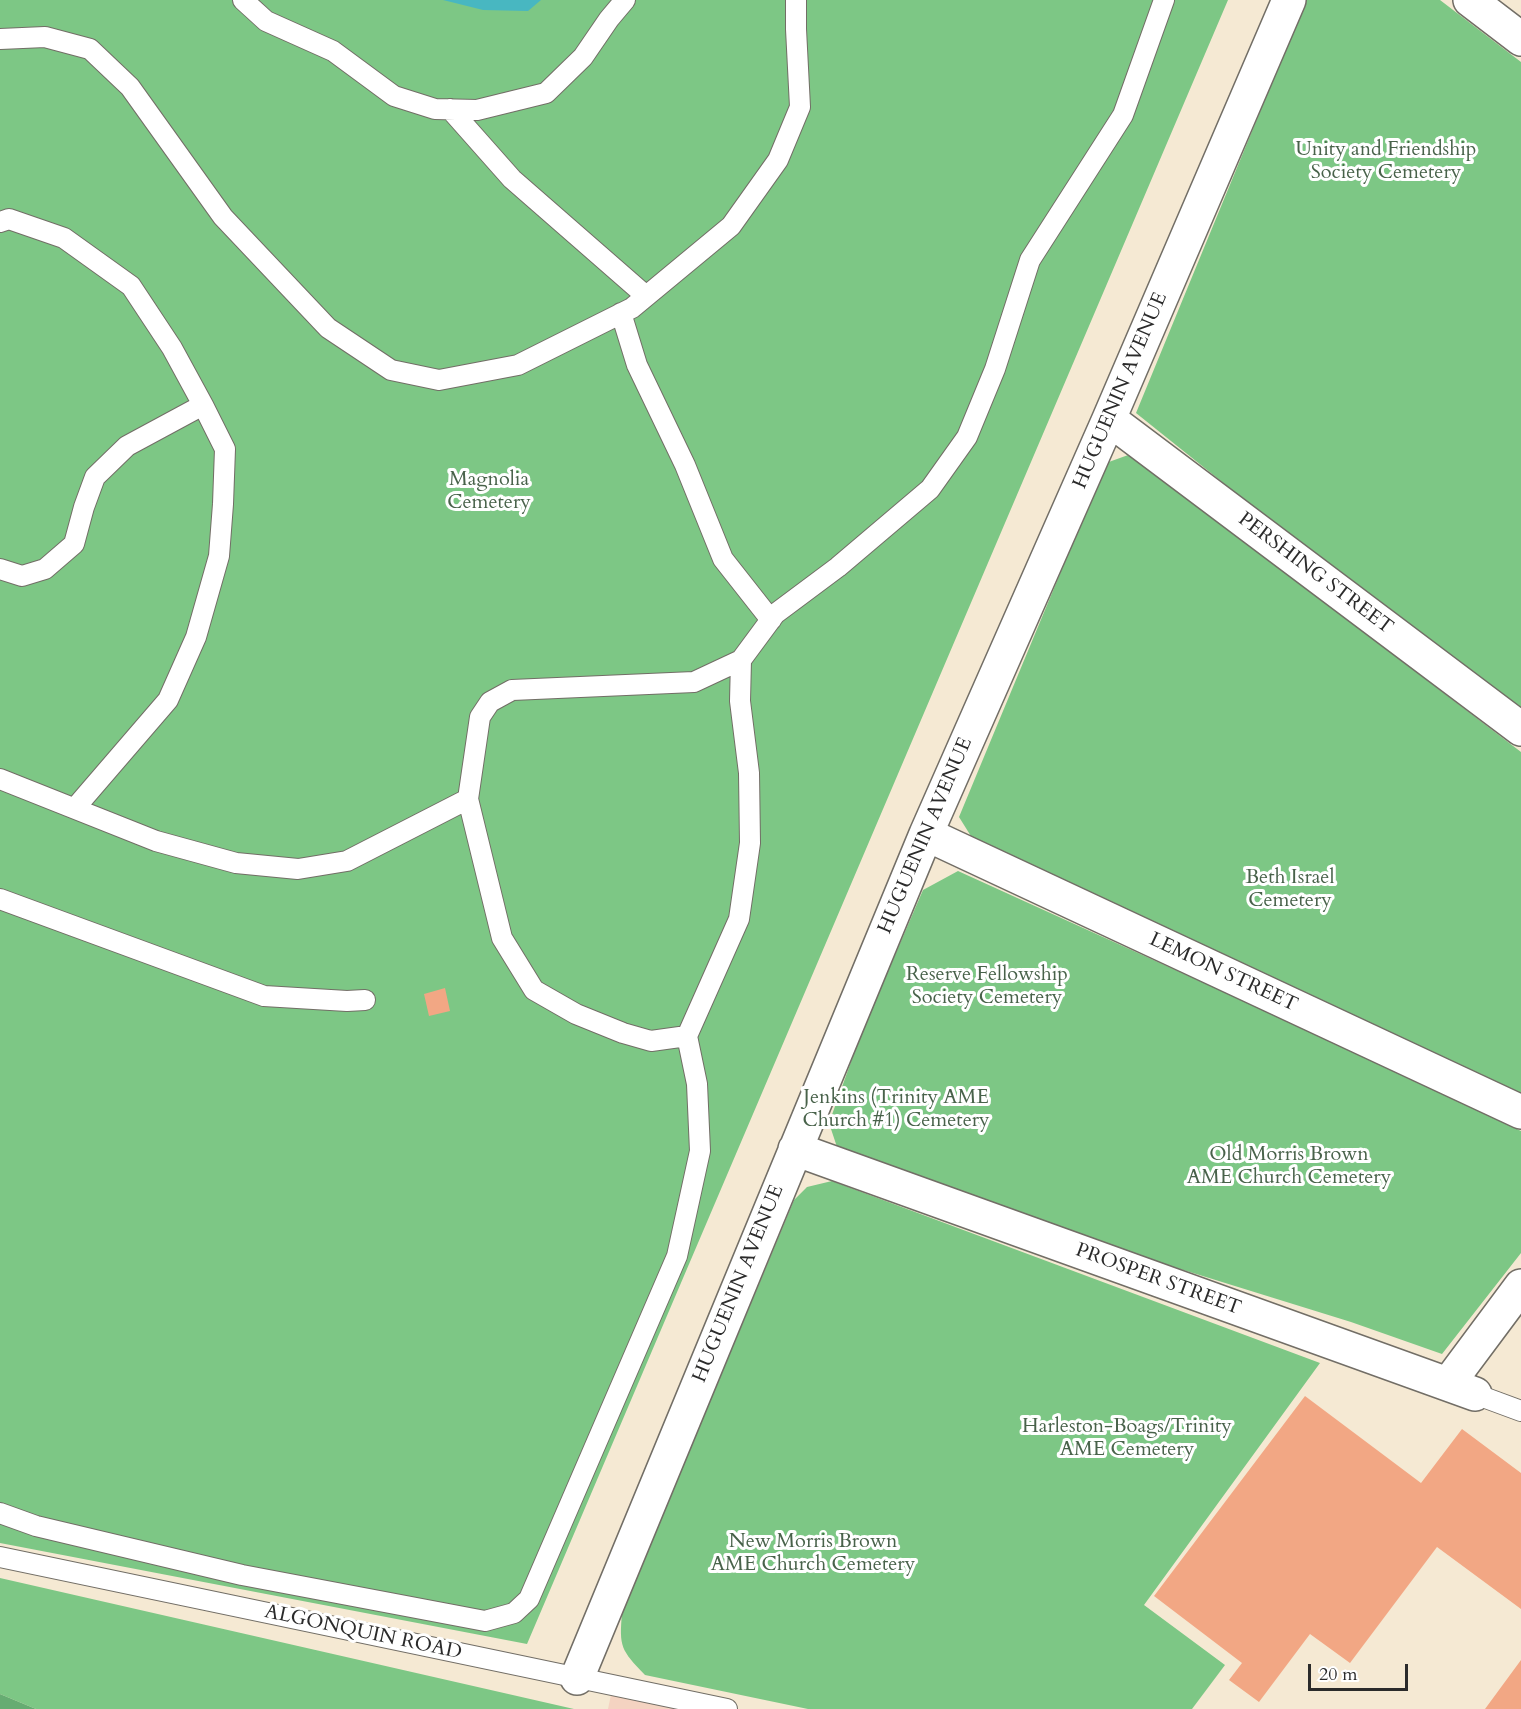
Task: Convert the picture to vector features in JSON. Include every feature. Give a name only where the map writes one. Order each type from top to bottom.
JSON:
[{"type":"street","name":"HUGUENIN AVENUE","points":[[577,1678],[926,834],[1109,419],[1289,0]]},
{"type":"street","points":[[1470,0],[1521,39]]},
{"type":"street","name":"PERSHING STREET","points":[[1109,419],[1521,729]]},
{"type":"street","name":"LEMON STREET","points":[[926,834],[1521,1112]]},
{"type":"street","name":"PROSPER STREET","points":[[795,1149],[1462,1389]]},
{"type":"street","points":[[1462,1389],[1521,1286]]},
{"type":"lane","points":[[243,0],[266,21],[333,51],[394,96],[435,109],[477,110],[546,93],[583,57],[624,0]]},
{"type":"lane","points":[[0,39],[45,37],[90,49],[130,87],[223,217],[328,328],[391,370],[439,380],[518,365],[632,308],[731,226],[778,160],[800,107],[796,0]]},
{"type":"lane","points":[[687,1036],[651,1041],[641,1039],[576,1014],[534,990],[502,938],[468,799],[480,717],[490,702],[512,690],[694,682],[741,660],[775,614],[838,567],[930,489],[967,437],[995,369],[1030,260],[1123,115],[1164,0]]},
{"type":"lane","points":[[450,109],[512,179],[646,296]]},
{"type":"lane","points":[[0,222],[9,219],[64,238],[131,286],[172,348],[225,449],[224,504],[219,556],[196,637],[168,700],[75,808]]},
{"type":"lane","points":[[621,313],[637,364],[685,465],[723,559],[771,620]]},
{"type":"lane","points":[[0,569],[22,576],[45,568],[74,544],[95,477],[127,446],[203,405]]},
{"type":"lane","points":[[0,1513],[36,1526],[254,1577],[485,1621],[514,1613],[529,1599],[677,1256],[700,1151],[697,1084],[687,1036],[739,919],[748,854],[749,773],[740,701],[741,660]]},
{"type":"lane","points":[[0,779],[156,841],[236,863],[298,869],[347,861],[468,799]]},
{"type":"lane","points":[[0,899],[264,996],[365,1000]]},
{"type":"lane","name":"PROSPER STREET","points":[[1462,1389],[1521,1411]]},
{"type":"lane","name":"ALGONQUIN ROAD","points":[[0,1557],[727,1709]]},
{"type":"shaded area","points":[[613,1685],[727,1709],[608,1709]]},
{"type":"green space","name":"Magnolia Cemetery","points":[[0,0],[1228,0],[527,1644],[0,1543]]},
{"type":"green space","name":"Unity and Friendship Society Cemetery","points":[[1306,0],[1440,0],[1521,62],[1521,710],[1287,534],[1136,413]]},
{"type":"green space","name":"Beth Israel Cemetery","points":[[1131,454],[1521,752],[1521,1096],[974,841],[959,817],[1106,463]]},
{"type":"green space","points":[[958,871],[1521,1131],[1521,1253],[1442,1354],[1351,1322],[1093,1242],[837,1147],[829,1123],[861,1034],[923,890]]},
{"type":"green space","name":"New Morris Brown AME Church Cemetery","points":[[832,1181],[1320,1363],[1144,1605],[1225,1665],[1192,1709],[808,1709],[645,1675],[626,1653],[621,1634],[622,1613],[794,1200],[807,1187]]},
{"type":"green space","points":[[0,1578],[574,1709],[36,1709],[0,1694]]},
{"type":"green space","points":[[0,1694],[36,1709],[0,1709]]},
{"type":"water","points":[[443,0],[541,0],[528,11],[483,10]]},
{"type":"building","points":[[445,988],[450,1011],[429,1016],[424,994]]},
{"type":"building","points":[[1305,1396],[1421,1483],[1462,1429],[1521,1473],[1521,1609],[1437,1547],[1350,1663],[1310,1634],[1259,1702],[1229,1680],[1242,1663],[1154,1596]]},
{"type":"building","points":[[1521,1660],[1521,1709],[1485,1709]]},
{"type":"park label","name":"Reserve Fellowship Society Cemetery","points":[[987,986]]},
{"type":"park label","name":"Jenkins (Trinity AME Church #1) Cemetery","points":[[896,1110]]},
{"type":"park label","name":"Old Morris Brown AME Church Cemetery","points":[[1289,1166]]},
{"type":"park label","name":"Harleston-Boags/Trinity AME Cemetery","points":[[1127,1438]]}]
